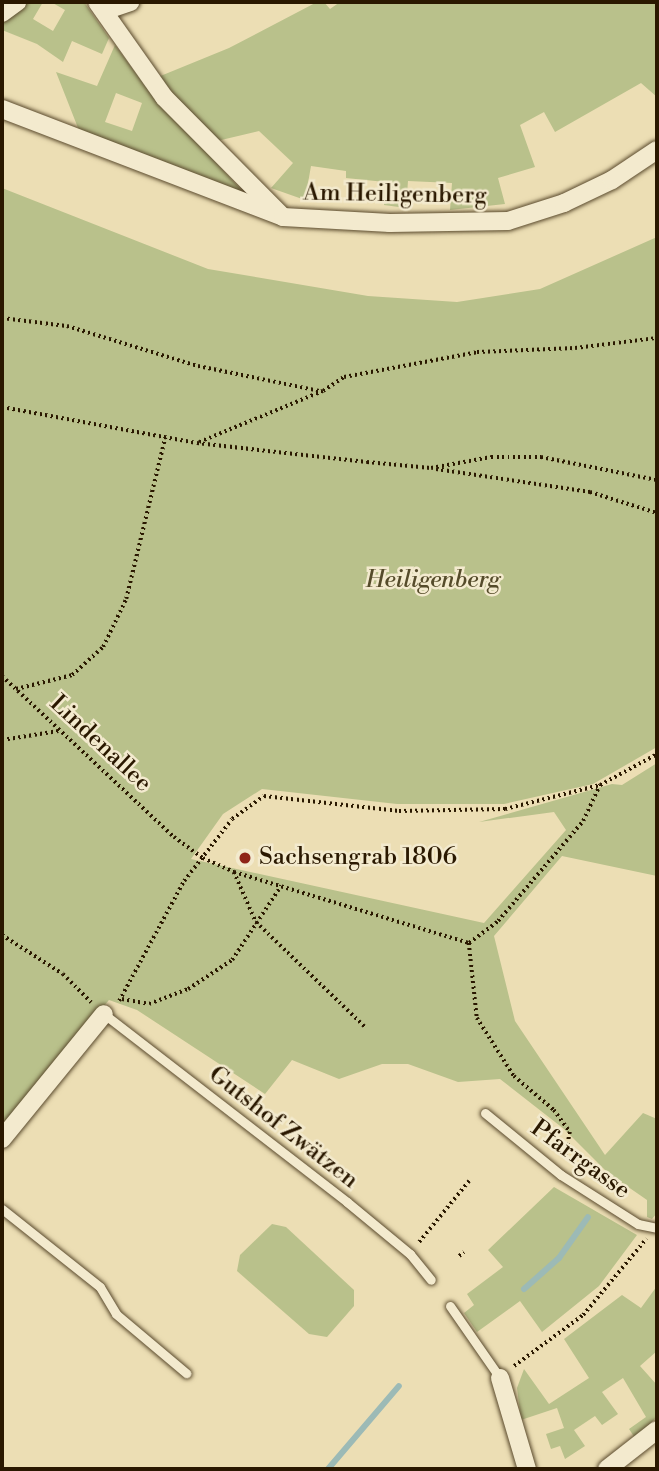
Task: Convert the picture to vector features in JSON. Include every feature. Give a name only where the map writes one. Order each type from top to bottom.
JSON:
[{"type":"street","points":[[2,13],[17,2]]},
{"type":"street","name":"Am Heiligenberg","points":[[130,2],[100,6],[132,58],[164,97],[283,217]]},
{"type":"street","name":"Am Heiligenberg","points":[[2,109],[283,217],[439,223],[508,221],[564,203],[612,180],[657,150]]},
{"type":"street","points":[[2,1139],[104,1014]]},
{"type":"street","points":[[499,1378],[527,1469]]},
{"type":"street","points":[[607,1469],[657,1430]]},
{"type":"lane","name":"Gutshof Zwätzen","points":[[104,1014],[347,1202],[410,1254],[431,1280]]},
{"type":"lane","name":"Pfarrgasse","points":[[485,1113],[561,1175],[638,1224],[657,1228]]},
{"type":"lane","points":[[2,1209],[100,1287],[116,1314],[186,1373]]},
{"type":"lane","points":[[450,1306],[499,1378]]},
{"type":"path","points":[[2,318],[67,326],[198,366],[323,391]]},
{"type":"path","points":[[197,443],[323,391],[345,377],[420,361],[657,338]]},
{"type":"path","points":[[2,407],[197,443],[431,468],[590,492],[657,513]]},
{"type":"path","points":[[16,689],[72,674],[103,647],[126,599],[165,438]]},
{"type":"path","points":[[431,468],[491,457],[541,457],[657,480]]},
{"type":"path","name":"Lindenallee","points":[[2,676],[174,837],[203,858],[234,872],[469,943]]},
{"type":"path","points":[[2,740],[58,731]]},
{"type":"path","points":[[2,935],[63,974],[104,1014],[121,999],[184,881],[232,819],[264,796],[399,811],[464,812],[505,808],[600,785],[657,754]]},
{"type":"path","points":[[561,1175],[570,1132],[554,1110],[514,1076],[477,1018],[469,943],[498,920],[583,821],[600,785]]},
{"type":"path","points":[[234,872],[256,922],[365,1027]]},
{"type":"path","points":[[121,999],[149,1004],[188,989],[232,960],[281,886]]},
{"type":"path","points":[[428,1231],[469,1181]]},
{"type":"path","points":[[529,1353],[583,1315],[646,1239]]},
{"type":"path","points":[[459,1256],[464,1252]]},
{"type":"green space","points":[[27,2],[43,2],[33,19],[53,31],[65,10],[51,2],[84,2],[109,38],[102,54],[72,41],[63,62],[37,44],[2,30],[2,19]]},
{"type":"green space","points":[[317,2],[324,2],[330,9],[340,2],[657,2],[657,97],[641,83],[555,132],[544,112],[520,125],[535,167],[498,178],[505,204],[450,210],[452,183],[408,181],[406,208],[384,205],[385,182],[346,178],[346,171],[311,166],[305,200],[271,188],[293,163],[259,131],[217,141],[158,77],[229,48]]},
{"type":"green space","points":[[115,45],[145,86],[245,194],[80,133],[56,72],[97,86]],"holes":[[[116,93],[142,103],[132,131],[105,122]]]},
{"type":"green space","name":"Heiligenberg","points":[[2,188],[208,269],[368,296],[457,302],[540,289],[657,237],[657,747],[593,784],[504,804],[397,804],[262,789],[223,814],[191,859],[484,923],[566,830],[554,812],[479,822],[612,784],[622,785],[657,763],[657,876],[562,856],[494,936],[515,1021],[605,1155],[643,1113],[657,1119],[657,1213],[652,1219],[647,1217],[647,1200],[608,1173],[564,1129],[500,1079],[458,1082],[408,1064],[382,1064],[339,1079],[292,1060],[265,1094],[137,1010],[109,1000],[2,1125]]},
{"type":"green space","points":[[554,1187],[637,1235],[599,1286],[542,1332],[520,1301],[477,1332],[464,1313],[474,1305],[467,1294],[503,1267],[488,1250]]},
{"type":"green space","points":[[272,1224],[286,1227],[354,1290],[354,1306],[327,1337],[309,1334],[237,1271],[240,1255]]},
{"type":"green space","points":[[657,1286],[657,1351],[640,1366],[657,1385],[657,1417],[635,1438],[629,1429],[646,1417],[623,1378],[602,1392],[618,1414],[602,1425],[595,1416],[574,1430],[585,1446],[565,1459],[560,1446],[551,1449],[546,1434],[564,1428],[557,1408],[521,1420],[517,1388],[524,1369],[549,1404],[589,1378],[564,1339],[622,1295],[641,1308]]},
{"type":"waterway","points":[[524,1289],[559,1258],[588,1217]]},
{"type":"waterway","points":[[328,1469],[399,1386]]},
{"type":"place","name":"Sachsengrab 1806","points":[[245,858]]}]
